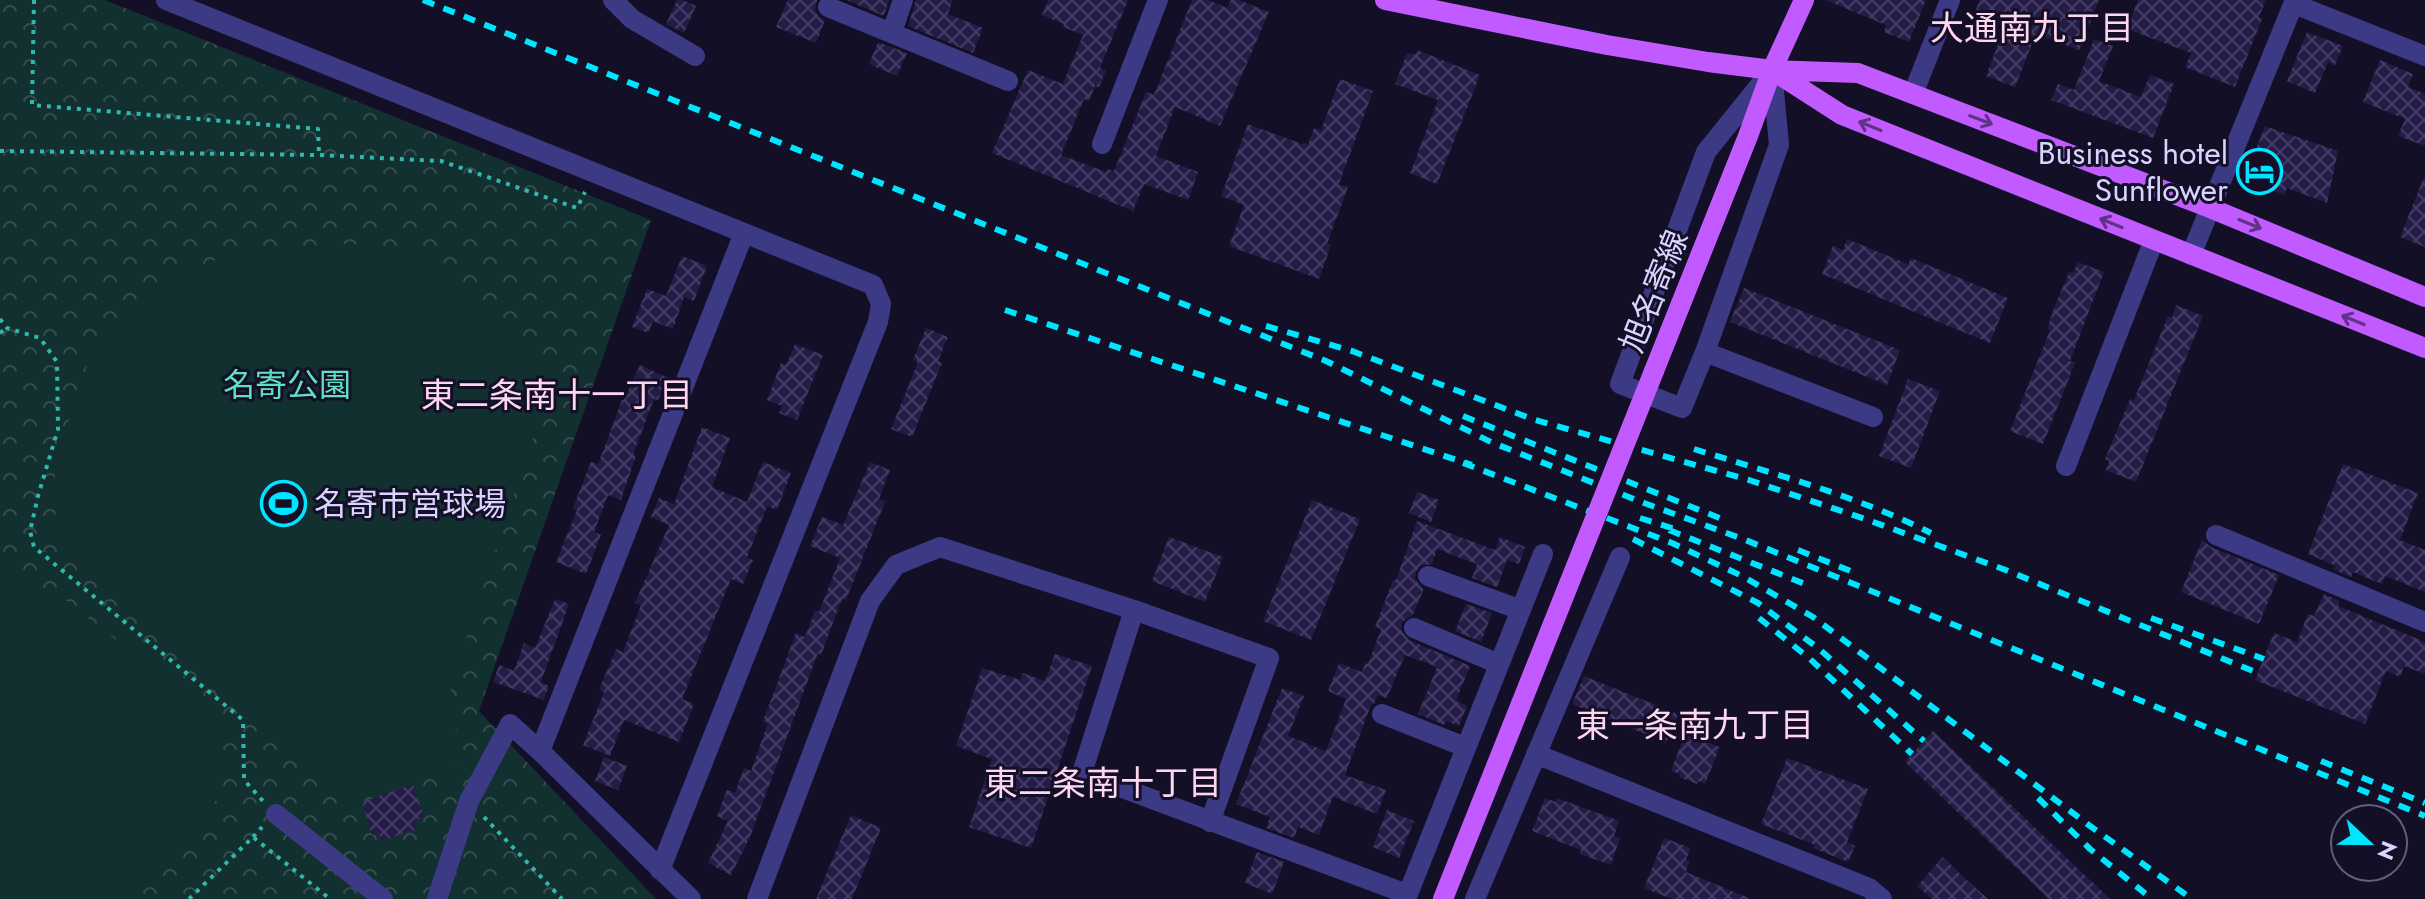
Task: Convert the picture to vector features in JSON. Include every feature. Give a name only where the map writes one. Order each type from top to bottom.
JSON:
[{"type":"main road","points":[[1385,0],[1621,47],[1772,70],[1858,73],[2210,208],[2425,297]]},
{"type":"main road","name":"旭名寄線","points":[[1443,899],[1772,70],[1804,0]]},
{"type":"main road","points":[[1772,70],[1842,115],[2425,348]]},
{"type":"street","points":[[166,0],[873,285],[881,304],[878,322],[660,870]]},
{"type":"street","points":[[613,0],[632,19],[695,56]]},
{"type":"street","points":[[892,32],[903,0]]},
{"type":"street","points":[[1102,144],[1158,0]]},
{"type":"street","points":[[1913,94],[1950,0]]},
{"type":"street","points":[[2191,255],[2294,2],[2425,56]]},
{"type":"street","points":[[828,7],[1008,81]]},
{"type":"street","points":[[1772,70],[1779,145],[1682,408],[1620,384],[1706,152],[1772,70]]},
{"type":"street","points":[[540,751],[744,233]]},
{"type":"street","points":[[2066,466],[2154,240]]},
{"type":"street","points":[[1705,352],[1873,417]]},
{"type":"street","points":[[2216,535],[2425,622]]},
{"type":"street","points":[[757,899],[870,601],[896,565],[940,547],[1269,658],[1210,822]]},
{"type":"street","points":[[1134,610],[1082,773],[1406,897],[1543,554]]},
{"type":"street","points":[[1475,899],[1620,557]]},
{"type":"street","points":[[1428,576],[1521,610]]},
{"type":"street","points":[[1414,628],[1499,664]]},
{"type":"street","points":[[1382,714],[1465,747]]},
{"type":"street","points":[[437,899],[469,801],[510,724],[691,899]]},
{"type":"street","points":[[1536,754],[1869,888],[1882,899]]},
{"type":"street","points":[[276,814],[383,899]]},
{"type":"path","points":[[34,0],[32,105],[318,129],[319,155]]},
{"type":"path","points":[[0,151],[319,155],[441,161],[577,208],[595,172]]},
{"type":"path","points":[[0,319],[7,328],[40,338],[57,362],[58,429],[30,531],[34,547],[243,720],[244,780],[276,814],[189,899]]},
{"type":"path","points":[[0,333],[7,328]]},
{"type":"path","points":[[469,801],[562,899]]},
{"type":"path","points":[[253,837],[330,899]]},
{"type":"green space","name":"名寄公園","points":[[0,0],[105,0],[651,220],[479,711],[656,899],[0,899]]},
{"type":"green space","name":"名寄市営球場","points":[[351,244],[443,262],[551,385],[450,686],[461,766],[347,802],[295,747],[56,545],[55,464],[90,356],[145,289],[244,248]]},
{"type":"green space","points":[[0,577],[57,593],[221,723],[221,795],[128,899],[0,899]]},
{"type":"building","points":[[677,0],[696,6],[684,33],[666,24]]},
{"type":"building","points":[[788,0],[817,0],[815,9],[818,16],[825,20],[816,43],[776,27]]},
{"type":"building","points":[[847,0],[889,0],[884,16]]},
{"type":"building","points":[[916,0],[953,0],[948,14],[983,28],[973,53],[908,26]]},
{"type":"building","points":[[1048,0],[1128,0],[1100,68],[1106,71],[1089,101],[1084,99],[1061,155],[1106,172],[1107,169],[1114,171],[1146,92],[1154,95],[1192,0],[1208,0],[1227,8],[1231,0],[1239,0],[1269,12],[1220,126],[1175,107],[1156,156],[1198,172],[1188,200],[1144,184],[1133,211],[992,153],[1028,70],[1063,84],[1083,35],[1042,15]]},
{"type":"building","points":[[1825,0],[1926,0],[1909,42],[1884,32],[1886,25]]},
{"type":"building","points":[[1980,0],[2099,0],[2079,50],[2036,34],[2015,87],[1986,76],[2005,26],[1974,14]]},
{"type":"building","points":[[2138,0],[2266,0],[2259,17],[2262,19],[2235,87],[2185,67],[2191,53],[2127,29]]},
{"type":"building","points":[[2307,32],[2343,46],[2335,65],[2328,62],[2315,93],[2287,81]]},
{"type":"building","points":[[2094,39],[2113,46],[2099,81],[2141,97],[2150,75],[2174,84],[2153,138],[2051,100],[2058,84],[2074,90]]},
{"type":"building","points":[[878,42],[907,53],[897,76],[869,64]]},
{"type":"building","points":[[1417,50],[1480,75],[1437,184],[1410,173],[1438,100],[1395,84],[1407,53],[1415,55]]},
{"type":"building","points":[[2380,60],[2413,74],[2408,87],[2425,94],[2425,146],[2398,136],[2405,119],[2363,102]]},
{"type":"building","points":[[1340,79],[1373,91],[1339,184],[1348,187],[1327,244],[1331,245],[1319,279],[1229,246],[1244,205],[1221,196],[1248,124],[1308,144],[1314,128],[1321,130]]},
{"type":"building","points":[[2265,126],[2338,151],[2327,203],[2287,188],[2284,195],[2244,179]]},
{"type":"building","points":[[2425,177],[2425,247],[2400,237]]},
{"type":"building","points":[[1847,239],[1908,264],[1911,258],[2008,298],[1990,343],[1822,274],[1833,246],[1843,250]]},
{"type":"building","points":[[682,256],[707,266],[694,301],[684,297],[673,329],[653,321],[648,333],[632,327],[647,289],[666,296]]},
{"type":"building","points":[[2078,262],[2104,272],[2070,361],[2075,363],[2043,444],[2010,431],[2050,330],[2047,329],[2053,311],[2069,272],[2073,273]]},
{"type":"building","points":[[1744,288],[1900,350],[1887,385],[1730,322]]},
{"type":"building","points":[[2176,305],[2203,316],[2136,482],[2106,470],[2109,461],[2105,459],[2130,399],[2134,400],[2168,316],[2172,318]]},
{"type":"building","points":[[926,328],[948,337],[938,361],[942,363],[912,437],[891,429],[918,362],[913,360]]},
{"type":"building","points":[[795,344],[823,355],[797,420],[779,413],[782,406],[767,400],[781,363],[786,365]]},
{"type":"building","points":[[640,365],[668,378],[658,400],[654,399],[633,455],[636,456],[621,500],[608,495],[594,532],[601,535],[586,574],[556,562],[577,510],[573,508],[591,462],[598,464],[622,400]]},
{"type":"building","points":[[1908,379],[1940,391],[1911,468],[1879,456]]},
{"type":"building","points":[[702,427],[730,438],[712,487],[747,502],[763,462],[791,473],[777,510],[767,506],[747,558],[753,560],[743,584],[731,579],[682,699],[694,704],[679,742],[624,720],[610,756],[583,745],[604,692],[599,690],[616,649],[623,652],[641,605],[635,603],[669,525],[651,517],[659,498],[674,504]]},
{"type":"building","points":[[870,462],[890,470],[879,499],[885,502],[846,600],[842,599],[821,655],[818,653],[750,837],[731,875],[708,863],[728,821],[717,816],[727,790],[735,793],[744,768],[751,771],[768,723],[763,721],[796,633],[805,637],[815,610],[819,612],[840,558],[810,546],[822,517],[843,525]]},
{"type":"building","points":[[2343,464],[2418,493],[2400,540],[2425,550],[2425,592],[2385,576],[2382,584],[2353,572],[2351,577],[2334,570],[2336,566],[2308,554]]},
{"type":"building","points":[[1417,492],[1439,500],[1431,522],[1409,513]]},
{"type":"building","points":[[1312,500],[1360,519],[1311,640],[1263,621]]},
{"type":"building","points":[[1417,521],[1495,550],[1500,537],[1525,547],[1519,564],[1507,560],[1497,587],[1472,578],[1477,564],[1437,549],[1432,564],[1420,566],[1416,572],[1415,579],[1423,591],[1413,615],[1402,622],[1401,630],[1409,640],[1470,666],[1456,701],[1467,706],[1459,726],[1446,721],[1444,725],[1418,714],[1437,667],[1405,655],[1387,698],[1378,695],[1371,705],[1345,775],[1386,790],[1377,814],[1333,797],[1319,835],[1298,827],[1294,838],[1266,828],[1270,817],[1236,804],[1282,688],[1304,696],[1288,736],[1326,751],[1346,699],[1328,691],[1339,663],[1362,672],[1365,663],[1368,664],[1381,629],[1375,627]]},
{"type":"building","points":[[1169,537],[1223,557],[1205,602],[1152,581]]},
{"type":"building","points":[[2202,540],[2211,547],[2279,575],[2259,624],[2181,592]]},
{"type":"building","points":[[2324,594],[2340,601],[2338,606],[2425,642],[2425,674],[2404,666],[2400,677],[2386,671],[2365,724],[2255,680],[2274,633],[2297,642],[2308,614],[2314,616]]},
{"type":"building","points":[[555,599],[569,604],[541,682],[549,686],[544,700],[493,682],[499,665],[514,671],[524,643],[535,648]]},
{"type":"building","points":[[1466,604],[1492,613],[1481,642],[1455,631]]},
{"type":"building","points":[[1055,654],[1092,666],[1031,848],[969,827],[992,759],[956,746],[982,668],[1020,680],[1023,673],[1045,681]]},
{"type":"building","points":[[1584,676],[1678,714],[1666,743],[1572,704]]},
{"type":"building","points":[[1933,731],[2110,899],[2049,899],[1905,762]]},
{"type":"building","points":[[1685,734],[1720,747],[1705,784],[1698,781],[1697,784],[1671,771]]},
{"type":"building","points":[[604,757],[627,766],[618,790],[595,781]]},
{"type":"building","points":[[1787,758],[1868,789],[1847,842],[1855,846],[1848,862],[1761,824]]},
{"type":"building","points":[[413,784],[424,817],[414,820],[417,829],[381,841],[379,833],[372,835],[362,802]]},
{"type":"building","points":[[1545,798],[1556,802],[1557,798],[1619,821],[1614,836],[1620,838],[1611,865],[1532,831]]},
{"type":"building","points":[[1387,810],[1414,821],[1399,858],[1373,847]]},
{"type":"building","points":[[851,815],[881,828],[852,899],[816,899]]},
{"type":"building","points":[[1664,838],[1691,848],[1686,859],[1690,861],[1686,872],[1751,899],[1672,899],[1644,888]]},
{"type":"building","points":[[1257,852],[1284,862],[1272,894],[1245,883]]},
{"type":"building","points":[[1943,857],[1988,899],[1932,899],[1917,886]]},
{"type":"railway","points":[[423,0],[1326,361],[1491,442],[1743,539],[2425,816]]},
{"type":"railway","points":[[1005,310],[1472,465]]},
{"type":"railway","points":[[1266,326],[1352,351],[1535,420],[1749,480],[1865,519],[2003,569],[2258,673]]},
{"type":"railway","points":[[1463,416],[1727,521]]},
{"type":"railway","points":[[1694,449],[1845,497],[1931,533]]},
{"type":"railway","points":[[1463,463],[1672,543],[1742,576],[1813,617],[2192,899]]},
{"type":"railway","points":[[1640,518],[1678,530]]},
{"type":"railway","points":[[1669,530],[1810,586]]},
{"type":"railway","points":[[1633,539],[1758,603],[1818,648],[1924,741]]},
{"type":"railway","points":[[1798,550],[1853,572]]},
{"type":"railway","points":[[1759,618],[1809,658],[1912,754]]},
{"type":"railway","points":[[2151,618],[2264,659]]},
{"type":"railway","points":[[2321,761],[2425,803]]},
{"type":"railway","points":[[2038,798],[2090,849],[2152,899]]},
{"type":"place","name":"Business hotel Sunflower","points":[[2259,171]]},
{"type":"place","name":"名寄市営球場","points":[[283,504]]},
{"type":"district","name":"大通南九丁目","points":[[2032,28]]},
{"type":"district","name":"東二条南十一丁目","points":[[557,395]]},
{"type":"district","name":"東一条南九丁目","points":[[1695,725]]},
{"type":"district","name":"東二条南十丁目","points":[[1103,783]]}]
